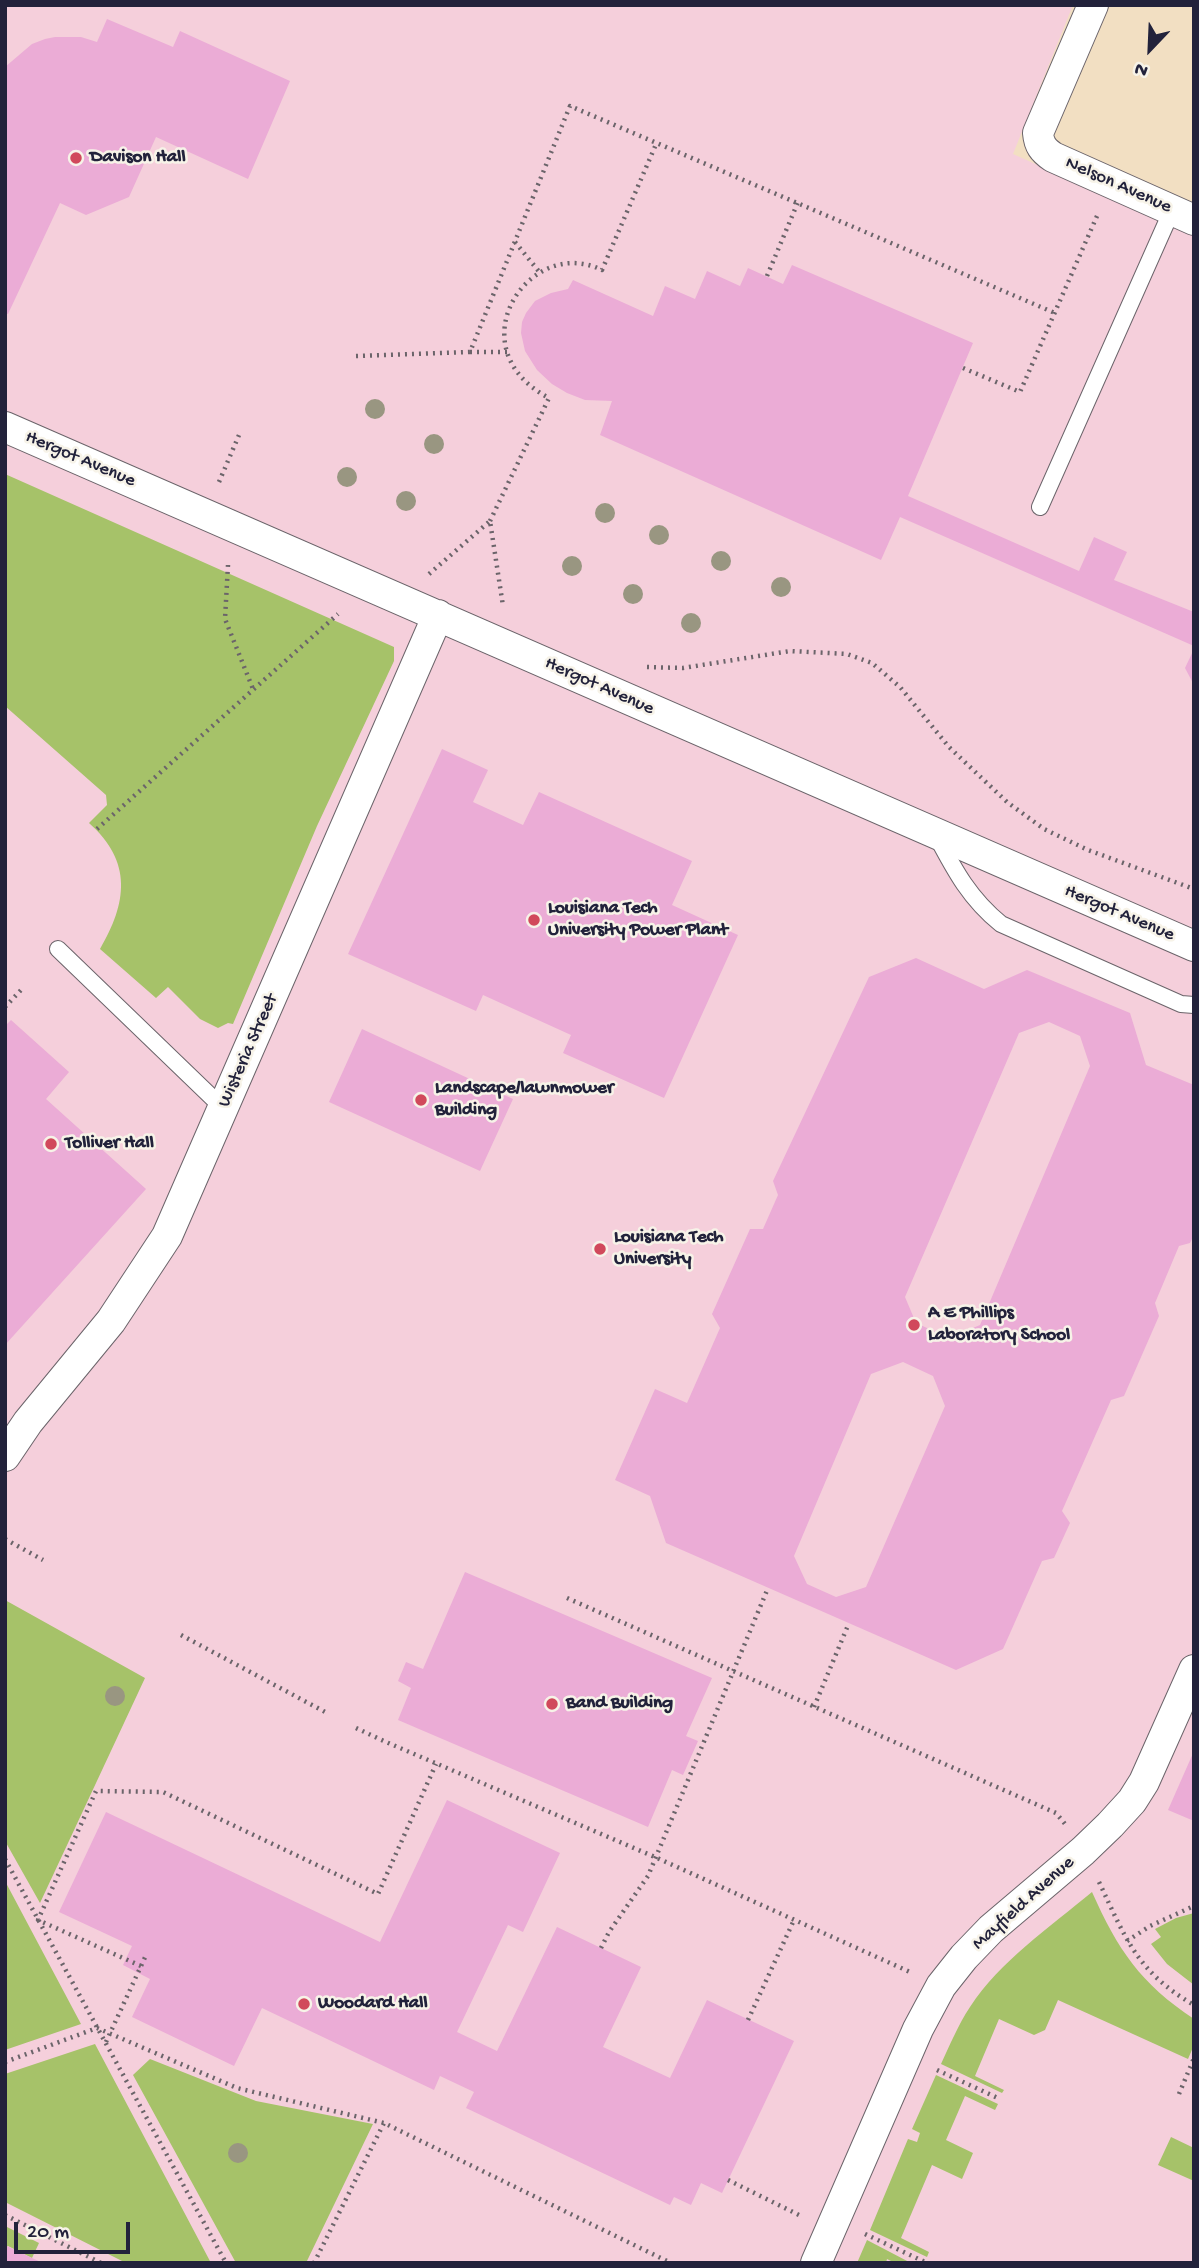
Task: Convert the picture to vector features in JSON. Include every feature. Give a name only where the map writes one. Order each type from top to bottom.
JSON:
[{"type":"street","name":"Nelson Avenue","points":[[1093,5],[1038,133],[1039,142],[1043,150],[1053,157],[1183,215]]},
{"type":"street","name":"Hergot Avenue","points":[[5,427],[1194,946]]},
{"type":"street","name":"Wisteria Street","points":[[5,1455],[16,1430],[111,1321],[167,1236],[438,615]]},
{"type":"street","name":"Mayfield Avenue","points":[[816,2263],[918,2029],[941,1986],[991,1929],[1083,1851],[1132,1801],[1194,1670]]},
{"type":"lane","points":[[1040,507],[1183,215]]},
{"type":"lane","points":[[935,835],[968,892],[981,908],[1001,924],[1181,1004],[1194,1005]]},
{"type":"lane","points":[[58,949],[224,1109]]},
{"type":"path","points":[[470,352],[570,106],[1055,313]]},
{"type":"path","points":[[425,577],[490,522],[548,398],[524,380],[512,365],[503,326],[506,313],[522,288],[541,274],[567,264],[582,262],[602,270],[657,142]]},
{"type":"path","points":[[767,276],[798,202]]},
{"type":"path","points":[[963,368],[1020,392],[1100,211]]},
{"type":"path","points":[[514,242],[541,274]]},
{"type":"path","points":[[356,356],[507,352]]},
{"type":"path","points":[[217,486],[239,435]]},
{"type":"path","points":[[490,522],[504,612]]},
{"type":"path","points":[[228,565],[225,619],[253,689]]},
{"type":"path","points":[[97,829],[338,614]]},
{"type":"path","points":[[637,664],[649,668],[683,668],[790,651],[847,654],[872,663],[900,687],[949,747],[1007,802],[1044,829],[1088,850],[1194,889]]},
{"type":"path","points":[[5,1007],[21,990]]},
{"type":"path","points":[[5,1539],[43,1560]]},
{"type":"path","points":[[601,1948],[648,1876],[768,1588]]},
{"type":"path","points":[[567,1598],[1056,1812],[1070,1830]]},
{"type":"path","points":[[814,1707],[849,1623]]},
{"type":"path","points":[[181,1635],[327,1713]]},
{"type":"path","points":[[356,1728],[655,1857],[916,1974]]},
{"type":"path","points":[[38,1920],[96,1791],[163,1792],[378,1894],[436,1764]]},
{"type":"path","points":[[5,1860],[226,2263]]},
{"type":"path","points":[[1095,1875],[1127,1941],[1144,1966],[1171,1992],[1194,2006]]},
{"type":"path","points":[[1127,1941],[1150,1926],[1194,1906]]},
{"type":"path","points":[[38,1920],[141,1966]]},
{"type":"path","points":[[748,2020],[794,1920]]},
{"type":"path","points":[[106,2043],[147,1953]]},
{"type":"path","points":[[5,2062],[97,2028],[237,2088],[384,2123],[671,2263]]},
{"type":"path","points":[[1179,2094],[1194,2059]]},
{"type":"path","points":[[932,2067],[1000,2099]]},
{"type":"path","points":[[314,2263],[384,2123]]},
{"type":"path","points":[[727,2180],[808,2219]]},
{"type":"path","points":[[5,2215],[101,2263]]},
{"type":"path","points":[[860,2232],[925,2262]]},
{"type":"shaded area","name":"Louisiana Tech University","points":[[5,5],[1073,5],[1013,154],[1194,235],[1194,2263],[5,2263]]},
{"type":"green space","points":[[5,474],[394,647],[394,661],[317,826],[233,1024],[228,1023],[218,1028],[200,1019],[168,987],[156,998],[100,949],[116,915],[121,883],[113,853],[89,823],[107,805],[106,795],[5,706]]},
{"type":"green space","points":[[5,1600],[145,1678],[40,1903],[5,1841]]},
{"type":"green space","points":[[5,1881],[81,2024],[5,2050]]},
{"type":"green space","points":[[1092,1892],[1111,1931],[1133,1964],[1159,1992],[1194,2019],[1194,2045],[1188,2059],[1058,2000],[1045,2030],[1034,2035],[999,2019],[975,2076],[1004,2090],[1002,2093],[941,2064],[954,2035],[982,1990],[1026,1945]]},
{"type":"green space","points":[[1194,1913],[1194,1985],[1167,1964],[1151,1944],[1161,1937],[1155,1929],[1176,1918]]},
{"type":"green space","points":[[95,2044],[211,2263],[126,2263],[5,2202],[5,2074]]},
{"type":"green space","points":[[150,2059],[256,2101],[373,2124],[306,2263],[236,2263],[133,2075]]},
{"type":"green space","points":[[936,2075],[998,2104],[995,2110],[965,2096],[946,2140],[973,2153],[962,2179],[932,2165],[901,2238],[929,2252],[927,2257],[870,2230],[908,2139],[917,2142],[920,2133],[912,2129]]},
{"type":"green space","points":[[1171,2137],[1194,2148],[1194,2181],[1158,2165]]},
{"type":"green space","points":[[5,2226],[39,2243],[32,2258],[8,2246],[5,2250]]},
{"type":"green space","points":[[867,2240],[911,2263],[895,2263],[887,2259],[886,2263],[857,2263]]},
{"type":"building","name":"Davison Hall","points":[[107,19],[173,47],[180,31],[290,81],[248,179],[156,137],[129,197],[86,215],[60,203],[8,314],[5,313],[5,67],[32,44],[45,39],[81,37],[97,42]]},
{"type":"building","points":[[792,265],[973,343],[908,496],[1079,571],[1094,537],[1127,552],[1114,580],[1194,612],[1194,646],[900,517],[881,560],[600,435],[612,401],[585,400],[567,393],[537,370],[525,351],[521,333],[526,313],[535,301],[568,289],[573,280],[653,316],[665,286],[695,299],[707,271],[740,286],[748,268],[783,284]]},
{"type":"building","points":[[1194,649],[1194,685],[1185,668]]},
{"type":"building","name":"Louisiana Tech University Power Plant","points":[[442,749],[488,770],[473,802],[523,825],[539,792],[692,861],[672,905],[738,935],[664,1098],[563,1053],[571,1035],[483,995],[476,1011],[348,954]]},
{"type":"building","points":[[916,958],[984,989],[1027,970],[1130,1013],[1146,1065],[1194,1085],[1194,1235],[1190,1243],[1179,1246],[1155,1303],[1159,1316],[1124,1396],[1111,1400],[1062,1511],[1070,1523],[1054,1558],[1042,1561],[1003,1649],[956,1670],[666,1543],[650,1496],[615,1480],[655,1389],[687,1403],[720,1328],[712,1314],[750,1229],[763,1229],[778,1195],[773,1181],[869,977]],"holes":[[[1049,1022],[1080,1036],[1090,1066],[980,1325],[949,1338],[916,1323],[905,1297],[1019,1033]],[[903,1362],[933,1376],[945,1406],[866,1587],[836,1597],[807,1584],[794,1556],[871,1374]]]},
{"type":"building","name":"Tolliver Hall","points":[[11,1020],[69,1072],[46,1099],[146,1189],[5,1345],[5,1026]]},
{"type":"building","name":"Landscape/lawnmower Building","points":[[362,1029],[513,1099],[480,1171],[329,1102]]},
{"type":"building","name":"Band Building","points":[[465,1572],[712,1678],[686,1736],[698,1741],[683,1775],[672,1770],[648,1827],[398,1720],[411,1688],[398,1681],[406,1662],[423,1669]]},
{"type":"building","points":[[1194,1751],[1194,1821],[1168,1810]]},
{"type":"building","name":"Woodard Hall","points":[[447,1800],[560,1853],[523,1932],[508,1925],[457,2032],[497,2051],[557,1927],[641,1967],[603,2047],[670,2078],[707,2000],[794,2041],[722,2193],[701,2183],[691,2205],[674,2197],[670,2205],[466,2108],[474,2092],[440,2076],[434,2090],[262,2008],[234,2066],[132,2017],[150,1979],[123,1965],[132,1946],[59,1912],[106,1812],[380,1942]]},
{"type":"building","points":[[7,2246],[32,2258],[43,2263],[5,2263]]},
{"type":"place","name":"Davison Hall","points":[[76,158]]},
{"type":"place","name":"Louisiana Tech University Power Plant","points":[[534,920]]},
{"type":"place","name":"Landscape/lawnmower Building","points":[[421,1100]]},
{"type":"place","name":"Tolliver Hall","points":[[51,1144]]},
{"type":"place","name":"Louisiana Tech University","points":[[600,1249]]},
{"type":"place","name":"A E Phillips Laboratory School","points":[[914,1325]]},
{"type":"place","name":"Band Building","points":[[552,1704]]},
{"type":"place","name":"Woodard Hall","points":[[304,2004]]}]
